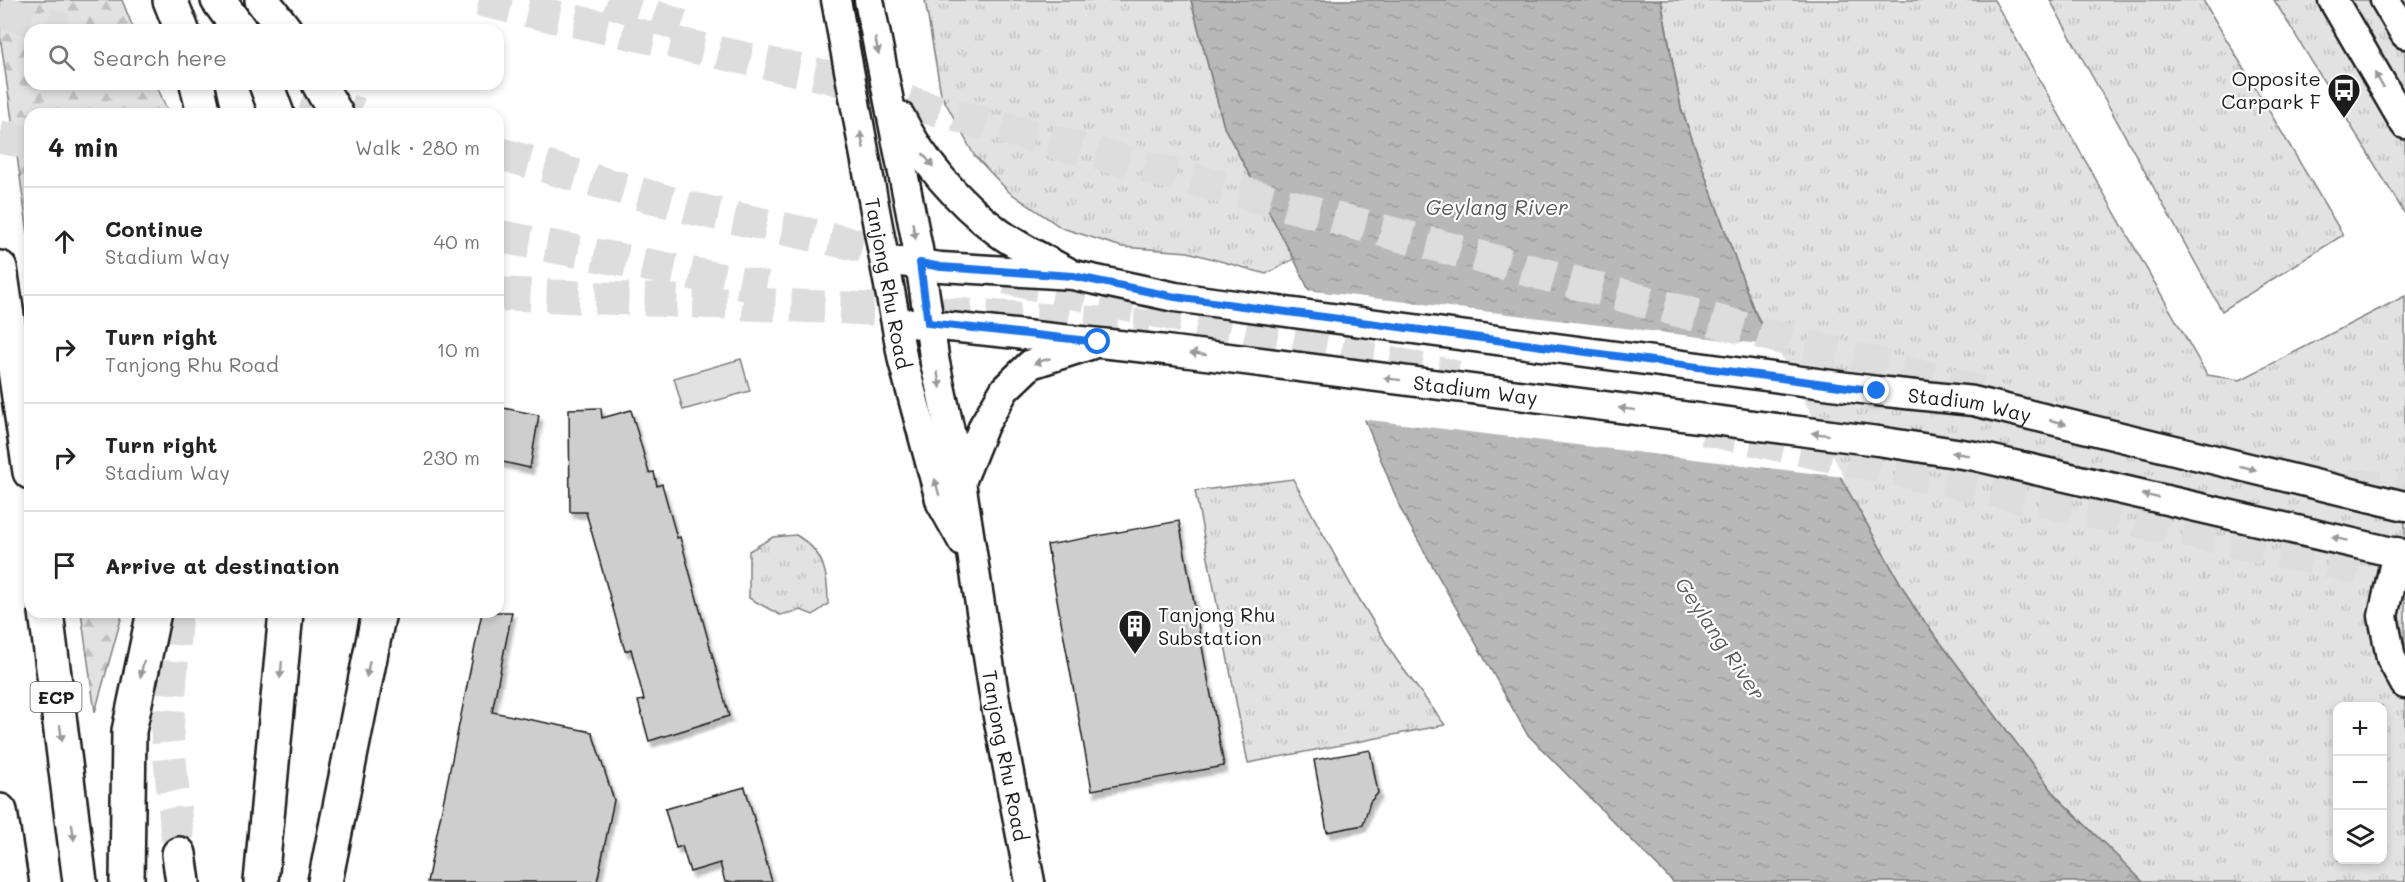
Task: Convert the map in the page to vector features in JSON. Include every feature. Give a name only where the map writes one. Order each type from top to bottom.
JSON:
[{"type":"highway","points":[[170,0],[180,24]]},
{"type":"highway","points":[[218,0],[236,24]]},
{"type":"highway","points":[[262,0],[280,24]]},
{"type":"highway","points":[[198,90],[203,108]]},
{"type":"highway","points":[[268,90],[275,108]]},
{"type":"highway","points":[[322,90],[333,108]]},
{"type":"highway","points":[[0,268],[24,431]]},
{"type":"highway","name":"ECP","points":[[47,618],[80,882]]},
{"type":"highway","points":[[127,882],[129,731],[153,618]]},
{"type":"highway","points":[[261,882],[285,618]]},
{"type":"highway","points":[[325,882],[378,618]]},
{"type":"highway","points":[[0,811],[11,882]]},
{"type":"street","name":"Tanjong Rhu Road","points":[[836,0],[885,260],[894,322],[941,503],[972,558]]},
{"type":"street","name":"Tanjong Rhu Road","points":[[869,0],[920,263],[928,323],[961,482],[995,701],[1030,882]]},
{"type":"street","points":[[2333,0],[2405,124]]},
{"type":"street","points":[[2385,0],[2405,33]]},
{"type":"street","points":[[888,91],[910,136],[956,196],[999,233],[1073,276]]},
{"type":"street","name":"Stadium Way","points":[[885,260],[941,267],[1073,276],[1175,297],[1877,391],[1973,401],[2405,506]]},
{"type":"street","name":"Stadium Way","points":[[894,322],[928,323],[1166,350],[1878,441],[1976,456],[2401,554]]},
{"type":"street","points":[[961,482],[984,425],[1005,389],[1031,364],[1098,342]]},
{"type":"street","points":[[2401,554],[2383,616],[2391,658],[2405,684]]},
{"type":"green space","points":[[0,0],[122,0],[132,24],[24,24],[24,90],[159,90],[166,108],[24,108],[24,205],[0,35]]},
{"type":"green space","points":[[925,0],[1191,0],[1224,127],[1294,259],[1266,274],[1188,252],[1122,247],[1062,228],[1009,192],[974,155],[941,94]]},
{"type":"green space","points":[[1661,0],[1994,0],[2207,375],[2240,380],[2405,296],[2405,882],[2143,882],[2057,797],[1915,609],[1843,482],[1753,308],[1681,108]]},
{"type":"green space","points":[[2050,0],[2203,0],[2343,235],[2222,311]]},
{"type":"green space","points":[[2274,0],[2405,0],[2405,214]]},
{"type":"green space","points":[[741,359],[750,391],[683,410],[674,378]]},
{"type":"green space","points":[[1293,479],[1352,587],[1396,659],[1445,725],[1248,763],[1195,491]]},
{"type":"green space","points":[[796,535],[813,548],[822,564],[827,582],[828,604],[813,615],[801,610],[780,615],[749,598],[749,551],[773,537]]},
{"type":"green space","points":[[82,618],[121,618],[95,712]]},
{"type":"water","name":"Geylang River","points":[[1191,0],[1661,0],[1681,108],[1753,308],[1843,482],[1915,609],[2057,797],[2143,882],[1673,882],[1527,734],[1401,510],[1335,345],[1294,259],[1224,127]]},
{"type":"pier","points":[[1305,290],[1776,346],[1844,477],[1361,419],[1332,346]]},
{"type":"building","points":[[504,408],[539,415],[530,468],[504,462]]},
{"type":"building","points":[[601,408],[602,418],[631,410],[649,473],[654,472],[657,486],[662,484],[677,538],[680,537],[729,716],[649,741],[638,701],[644,700],[631,649],[625,651],[586,512],[570,512],[569,409]]},
{"type":"building","name":"Tanjong Rhu Substation","points":[[1179,521],[1224,766],[1092,790],[1047,545]]},
{"type":"building","points":[[504,612],[512,612],[492,712],[592,732],[614,800],[597,882],[427,882],[481,618],[504,618]]},
{"type":"building","points":[[1370,750],[1378,793],[1370,802],[1363,825],[1327,832],[1314,760]]},
{"type":"building","points":[[745,787],[772,882],[725,882],[720,863],[690,872],[682,846],[676,848],[665,809]]},
{"type":"tunnel","points":[[479,0],[830,77],[928,108],[1995,396]]},
{"type":"tunnel","points":[[607,0],[682,26]]},
{"type":"tunnel","points":[[0,11],[44,24]]},
{"type":"tunnel","points":[[276,90],[339,108]]},
{"type":"tunnel","points":[[0,137],[24,142]]},
{"type":"tunnel","points":[[504,155],[690,208],[912,257]]},
{"type":"tunnel","points":[[504,237],[766,288]]},
{"type":"tunnel","points":[[1006,278],[1457,377]]},
{"type":"tunnel","points":[[504,295],[871,309],[1149,326]]},
{"type":"tunnel","points":[[1704,429],[2405,578]]},
{"type":"tunnel","points":[[2347,485],[2405,489]]},
{"type":"tunnel","points":[[176,618],[167,730],[179,854]]},
{"type":"place","name":"Opposite Carpark F","points":[[2344,119]]},
{"type":"place","name":"Tanjong Rhu Substation","points":[[1135,655]]},
{"type":"route","points":[[1098,342],[928,323],[920,263],[941,267],[1073,276],[1175,297],[1877,391]]}]
